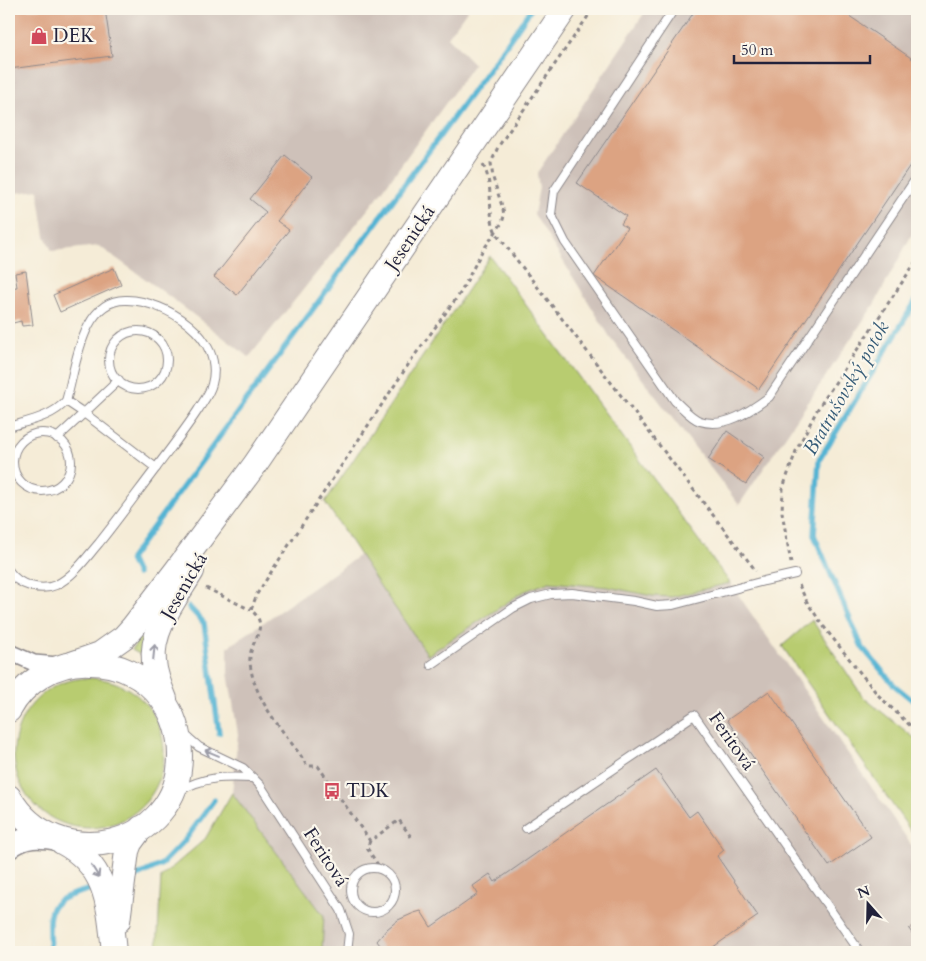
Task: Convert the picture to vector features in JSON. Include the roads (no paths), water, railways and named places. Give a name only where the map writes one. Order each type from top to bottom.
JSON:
[{"type":"main road","name":"Jesenická","points":[[74,664],[100,654],[113,646],[134,627],[254,466],[565,9]]},
{"type":"main road","name":"Jesenická","points":[[172,715],[155,672],[153,661],[156,640],[165,616],[254,466]]},
{"type":"main road","points":[[9,710],[16,698],[35,680],[48,672],[74,664],[98,663],[111,665],[136,675],[158,694],[172,715],[179,736],[180,760],[178,775],[168,800],[142,828],[130,843],[127,851],[114,952]]},
{"type":"main road","points":[[9,797],[24,818],[36,828],[80,852],[90,863],[107,897],[114,952]]},
{"type":"main road","points":[[9,848],[29,837],[87,845],[106,843],[125,838],[142,828]]},
{"type":"street","points":[[9,652],[34,663],[74,664]]},
{"type":"lane","points":[[674,9],[554,192],[551,214],[565,242],[675,401],[699,421],[718,422],[735,418],[750,411],[769,397],[917,177]]},
{"type":"lane","points":[[9,427],[52,413],[66,401],[86,330],[94,315],[107,304],[122,300],[139,300],[160,306],[182,318],[200,336],[210,351],[214,370],[212,384],[207,396],[192,420],[133,501],[79,567],[54,586],[45,588],[25,584],[17,580],[9,571]]},
{"type":"lane","points":[[136,331],[154,335],[161,341],[167,357],[167,366],[158,381],[142,388],[134,388],[118,380],[110,364],[110,355],[113,346],[119,338],[126,333],[136,331]]},
{"type":"lane","points":[[57,438],[118,380]]},
{"type":"lane","points":[[66,401],[156,468]]},
{"type":"lane","points":[[38,434],[48,434],[57,438],[64,444],[68,452],[70,461],[66,478],[60,485],[51,490],[33,490],[25,486],[18,480],[14,471],[15,451],[20,443],[28,437],[38,434]]},
{"type":"lane","points":[[431,665],[513,608],[530,599],[552,594],[572,593],[657,606],[673,605],[795,574]]},
{"type":"lane","name":"Feritová","points":[[172,715],[189,740],[199,747],[234,762],[260,785],[342,910],[349,934],[347,952]]},
{"type":"lane","name":"Feritová","points":[[526,828],[694,715],[860,952]]},
{"type":"lane","points":[[168,800],[176,792],[198,781],[227,777],[253,778]]},
{"type":"lane","points":[[380,868],[395,883],[394,898],[390,904],[377,911],[370,912],[355,902],[351,891],[355,878],[366,869],[380,868]]},
{"type":"lane","points":[[342,910],[355,902]]},
{"type":"waterway","points":[[137,574],[130,559],[531,9]]},
{"type":"waterway","name":"Bratrušovský potok","points":[[917,299],[819,460],[814,535],[862,647],[894,685],[917,704]]},
{"type":"waterway","points":[[189,607],[204,623],[219,733]]},
{"type":"waterway","points":[[135,877],[162,864],[186,839],[214,800]]},
{"type":"waterway","points":[[50,952],[49,925],[52,908],[57,902],[65,898],[92,889]]},
{"type":"place","name":"DEK","points":[[39,36]]},
{"type":"place","name":"TDK","points":[[332,791]]}]
